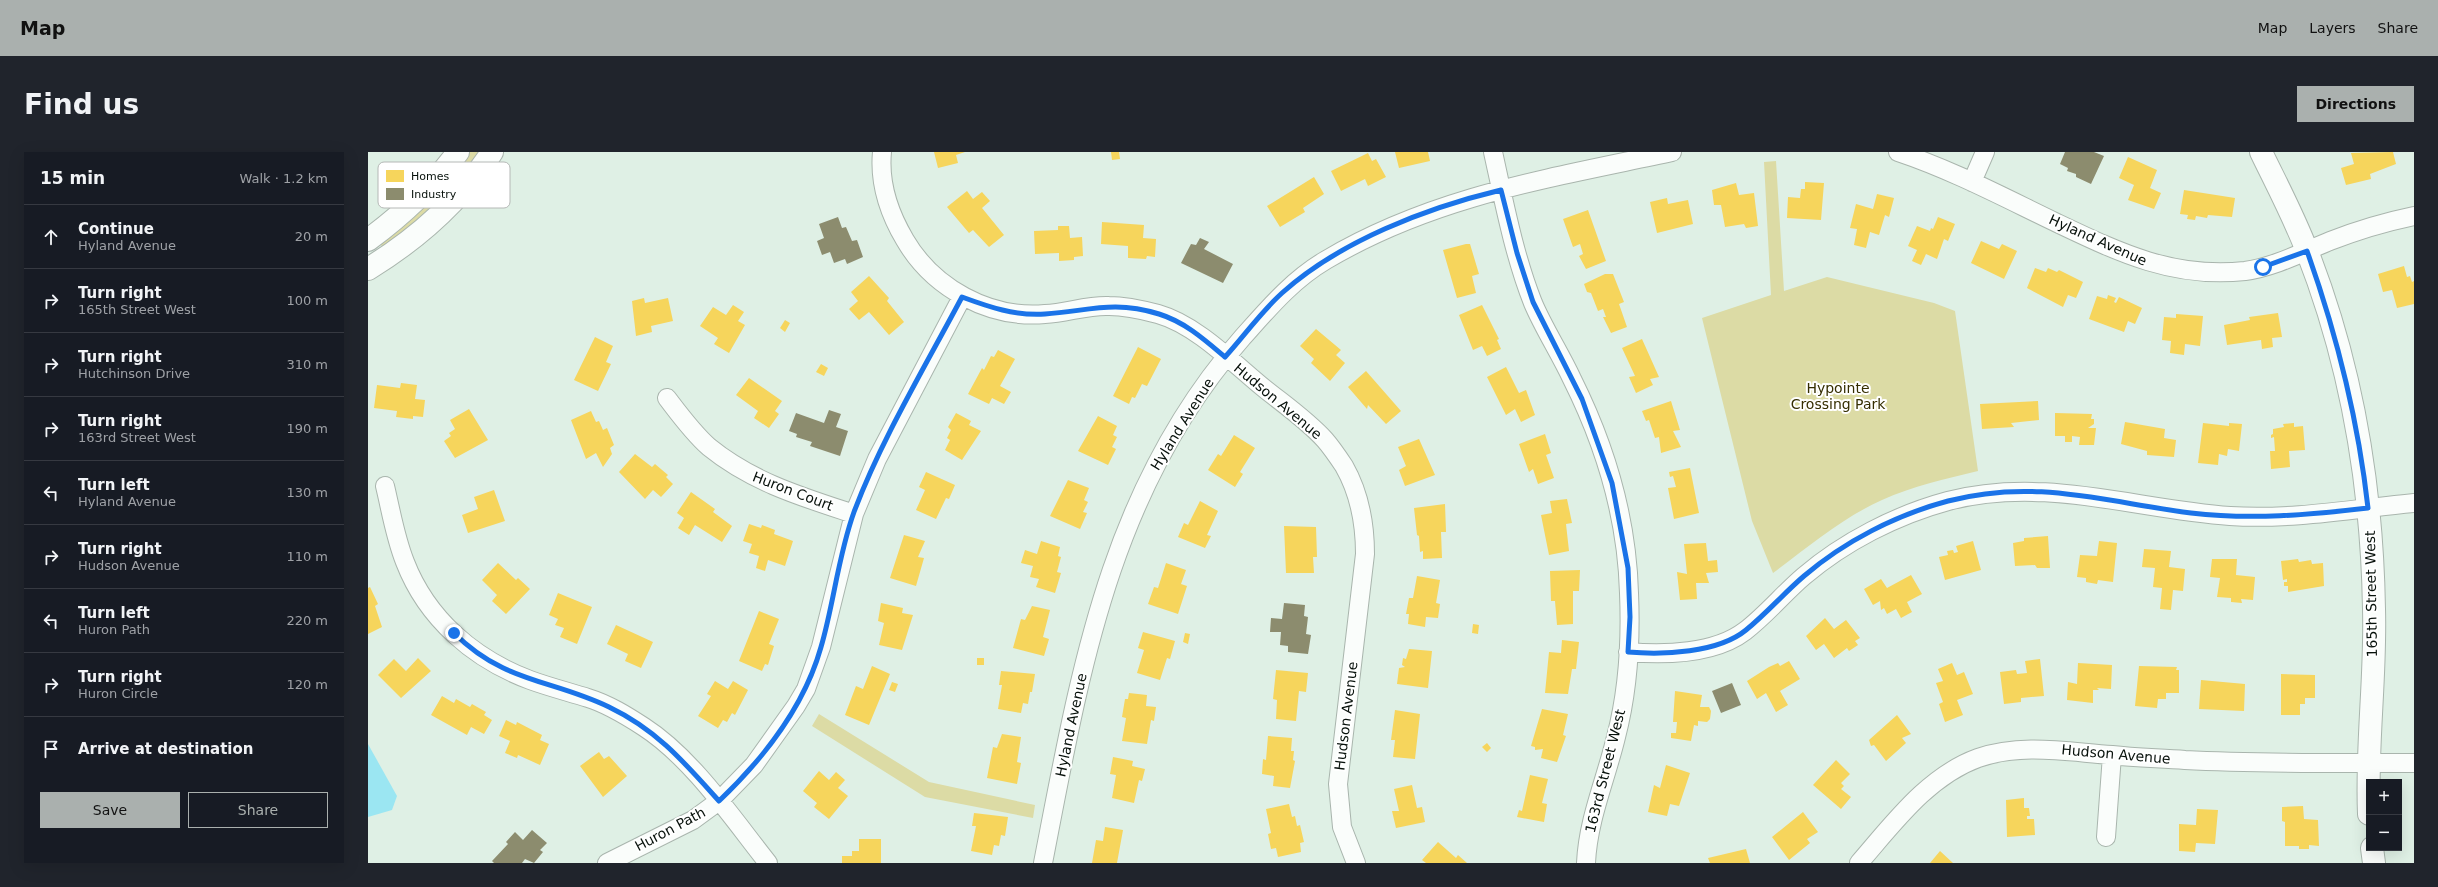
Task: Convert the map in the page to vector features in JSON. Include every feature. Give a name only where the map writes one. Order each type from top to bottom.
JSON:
[{"type":"street","points":[[450,162],[458,152]]},
{"type":"street","points":[[485,162],[492,152]]},
{"type":"street","name":"Hudson Avenue","points":[[882,152],[883,185],[897,226],[917,258],[935,276],[962,297],[988,307],[1025,314],[1044,314],[1109,306],[1159,314],[1192,330],[1225,357],[1324,439],[1345,468],[1360,506],[1364,523],[1364,554],[1338,784],[1342,827],[1356,863]]},
{"type":"street","name":"163rd Street West","points":[[1493,152],[1517,253],[1533,302],[1582,399],[1612,483],[1628,568],[1630,617],[1628,652],[1617,736],[1590,829],[1586,863]]},
{"type":"street","name":"Hyland Avenue","points":[[1043,863],[1076,692],[1104,589],[1148,478],[1194,398],[1225,357],[1281,294],[1326,260],[1414,217],[1457,201],[1672,152]]},
{"type":"street","name":"Hyland Avenue","points":[[1898,152],[1972,182],[2116,251],[2161,266],[2212,272],[2246,271],[2307,251],[2375,225],[2414,216]]},
{"type":"street","points":[[1972,182],[1985,152]]},
{"type":"street","name":"165th Street West","points":[[2261,152],[2307,251],[2329,314],[2345,371],[2356,422],[2368,508],[2374,610],[2368,779]]},
{"type":"street","points":[[368,240],[407,208]]},
{"type":"street","points":[[368,269],[408,242],[447,208]]},
{"type":"street","name":"Huron Path","points":[[607,863],[693,820],[719,801],[754,765],[770,745],[806,689],[821,647],[854,514],[878,459],[962,297]]},
{"type":"street","name":"Huron Court","points":[[667,398],[690,428],[709,447],[743,471],[793,494],[854,514]]},
{"type":"street","points":[[385,486],[398,539],[416,587],[431,610],[469,648],[506,670],[590,698],[644,727],[674,751],[719,801],[768,863]]},
{"type":"street","points":[[1628,652],[1678,653],[1728,639],[1744,631],[1804,576],[1848,545],[1915,511],[1970,496],[2017,491],[2058,492],[2190,513],[2271,518],[2414,503]]},
{"type":"street","name":"Hudson Avenue","points":[[1859,863],[1924,793],[1948,774],[1978,758],[1994,754],[2035,749],[2187,760],[2414,763]]},
{"type":"street","points":[[2106,837],[2112,755]]},
{"type":"street","points":[[2372,851],[2374,863]]},
{"type":"green space","points":[[468,152],[483,152],[475,162],[458,162]]},
{"type":"green space","name":"Hypointe Crossing Park","points":[[1776,161],[1784,291],[1827,277],[1934,303],[1955,311],[1978,471],[1917,487],[1867,507],[1839,524],[1773,573],[1752,521],[1702,318],[1771,295],[1764,162]]},
{"type":"green space","points":[[411,208],[434,208],[384,249],[378,241]]},
{"type":"green space","points":[[819,714],[929,782],[1035,805],[1033,818],[925,797],[812,726]]},
{"type":"water","points":[[368,744],[397,796],[392,810],[368,817]]},
{"type":"building: Homes","points":[[934,152],[965,152],[956,155],[958,163],[938,168]]},
{"type":"building: Homes","points":[[1111,152],[1119,152],[1120,159],[1112,160]]},
{"type":"building: Homes","points":[[1395,152],[1428,152],[1430,161],[1399,168]]},
{"type":"building: Homes","points":[[2393,152],[2396,164],[2370,174],[2371,179],[2346,185],[2341,168],[2354,164],[2351,153]]},
{"type":"building: Homes","points":[[1368,153],[1372,161],[1376,159],[1386,177],[1368,186],[1365,179],[1341,191],[1331,171]]},
{"type":"building: Homes","points":[[2128,157],[2157,170],[2150,188],[2161,193],[2154,209],[2128,200],[2134,185],[2119,178]]},
{"type":"building: Homes","points":[[1314,177],[1324,194],[1303,208],[1305,212],[1280,227],[1267,206]]},
{"type":"building: Homes","points":[[1805,182],[1824,183],[1821,220],[1787,218],[1788,197],[1800,198],[1801,189],[1805,189]]},
{"type":"building: Homes","points":[[1736,183],[1739,195],[1754,193],[1758,226],[1746,228],[1744,224],[1725,227],[1721,205],[1714,205],[1712,190]]},
{"type":"building: Homes","points":[[2184,190],[2235,198],[2232,217],[2208,215],[2207,218],[2196,216],[2195,220],[2187,219],[2188,215],[2180,214]]},
{"type":"building: Homes","points":[[967,191],[973,199],[982,192],[990,201],[982,208],[1004,235],[989,247],[973,230],[969,233],[947,207]]},
{"type":"building: Homes","points":[[1877,194],[1894,198],[1889,217],[1885,215],[1879,235],[1870,232],[1866,248],[1854,245],[1857,229],[1850,228],[1856,204],[1873,209]]},
{"type":"building: Homes","points":[[1667,198],[1668,204],[1688,200],[1693,224],[1657,233],[1650,202]]},
{"type":"building: Homes","points":[[1588,210],[1606,261],[1586,269],[1579,256],[1583,254],[1580,244],[1573,247],[1563,219]]},
{"type":"building: Homes","points":[[1938,217],[1955,224],[1948,241],[1944,239],[1937,259],[1926,254],[1921,265],[1912,261],[1917,250],[1908,246],[1917,226],[1930,231],[1931,228],[1933,229]]},
{"type":"building: Homes","points":[[1102,222],[1144,225],[1143,238],[1156,239],[1155,257],[1147,256],[1146,259],[1128,258],[1128,246],[1101,244]]},
{"type":"building: Homes","points":[[1058,226],[1069,226],[1070,238],[1082,237],[1083,256],[1074,257],[1074,260],[1059,261],[1059,253],[1035,254],[1034,231],[1058,230]]},
{"type":"building: Homes","points":[[1981,241],[1999,249],[2002,244],[2017,251],[2004,279],[1971,263]]},
{"type":"building: Homes","points":[[1470,244],[1479,274],[1472,276],[1476,293],[1457,298],[1443,250]]},
{"type":"building: Homes","points":[[2404,266],[2407,277],[2410,276],[2412,282],[2414,281],[2414,304],[2397,308],[2392,290],[2383,292],[2378,274]]},
{"type":"building: Homes","points":[[2035,268],[2046,272],[2048,268],[2057,272],[2059,270],[2083,282],[2076,298],[2068,295],[2063,307],[2027,288]]},
{"type":"building: Homes","points":[[1605,274],[1613,274],[1624,302],[1619,304],[1627,327],[1611,333],[1603,317],[1606,317],[1603,309],[1598,311],[1591,293],[1587,292],[1584,284]]},
{"type":"building: Homes","points":[[869,276],[889,298],[887,301],[904,322],[889,335],[869,312],[859,320],[849,309],[858,301],[851,292]]},
{"type":"building: Homes","points":[[2108,295],[2116,298],[2114,302],[2116,303],[2119,297],[2142,308],[2135,324],[2128,321],[2124,332],[2089,319],[2097,296],[2107,299]]},
{"type":"building: Homes","points":[[644,298],[645,303],[668,298],[673,321],[651,326],[652,332],[636,336],[632,301]]},
{"type":"building: Homes","points":[[733,305],[744,312],[738,321],[745,325],[729,353],[714,344],[718,338],[700,326],[713,307],[726,315]]},
{"type":"building: Homes","points":[[1482,305],[1499,339],[1497,340],[1501,349],[1487,356],[1482,346],[1473,350],[1459,315]]},
{"type":"building: Homes","points":[[2278,313],[2282,337],[2272,338],[2273,347],[2262,349],[2261,340],[2227,345],[2224,325],[2250,320],[2249,317]]},
{"type":"building: Homes","points":[[2176,314],[2203,316],[2200,346],[2185,344],[2184,355],[2170,353],[2171,341],[2162,340],[2164,317],[2176,318]]},
{"type":"building: Homes","points":[[785,320],[790,323],[785,332],[780,328]]},
{"type":"building: Homes","points":[[1316,329],[1341,350],[1336,355],[1345,363],[1330,381],[1311,363],[1314,359],[1300,346]]},
{"type":"building: Homes","points":[[595,337],[613,346],[606,362],[611,364],[598,391],[574,380]]},
{"type":"building: Homes","points":[[1642,339],[1659,377],[1650,379],[1653,385],[1636,393],[1629,377],[1635,376],[1622,348]]},
{"type":"building: Homes","points":[[1138,347],[1161,359],[1147,386],[1142,384],[1135,398],[1132,397],[1129,404],[1113,396]]},
{"type":"building: Homes","points":[[998,350],[1015,359],[1000,386],[1011,392],[1004,404],[992,398],[989,404],[968,394],[982,368],[984,370],[991,356],[994,357]]},
{"type":"building: Homes","points":[[821,364],[828,368],[824,376],[816,372]]},
{"type":"building: Homes","points":[[1506,367],[1519,393],[1526,390],[1535,415],[1521,422],[1515,409],[1506,415],[1487,377]]},
{"type":"building: Homes","points":[[1366,371],[1401,411],[1386,424],[1368,405],[1367,409],[1348,387]]},
{"type":"building: Homes","points":[[749,378],[782,401],[775,411],[779,414],[769,428],[754,418],[758,411],[736,395]]},
{"type":"building: Homes","points":[[401,383],[417,385],[415,399],[425,400],[423,417],[413,416],[413,419],[396,417],[397,411],[374,408],[377,385],[400,388]]},
{"type":"building: Homes","points":[[1671,401],[1680,430],[1673,431],[1681,447],[1661,453],[1659,437],[1655,438],[1649,420],[1646,421],[1642,411]]},
{"type":"building: Homes","points":[[2038,401],[2039,420],[2011,423],[2014,427],[1982,429],[1980,404]]},
{"type":"building: Homes","points":[[469,409],[488,440],[455,458],[444,441],[451,436],[449,433],[455,429],[450,420]]},
{"type":"building: Homes","points":[[591,411],[596,422],[599,421],[603,430],[607,428],[614,445],[610,448],[612,454],[603,467],[596,453],[586,459],[571,420]]},
{"type":"building: Homes","points":[[956,413],[971,421],[969,425],[981,431],[962,460],[945,450],[950,440],[947,438],[951,430],[948,427]]},
{"type":"building: Homes","points":[[2055,413],[2092,414],[2091,419],[2094,419],[2094,424],[2088,428],[2096,428],[2094,445],[2079,445],[2080,437],[2072,436],[2072,442],[2065,442],[2065,436],[2055,436]]},
{"type":"building: Homes","points":[[1098,416],[1117,426],[1113,435],[1117,437],[1112,447],[1116,449],[1108,465],[1078,451]]},
{"type":"building: Homes","points":[[2125,422],[2165,429],[2164,438],[2176,440],[2174,457],[2147,455],[2147,451],[2121,444]]},
{"type":"building: Homes","points":[[2203,423],[2229,426],[2229,423],[2242,424],[2239,451],[2228,449],[2227,456],[2219,454],[2218,465],[2198,463]]},
{"type":"building: Homes","points":[[2294,423],[2294,427],[2303,426],[2305,450],[2289,451],[2290,467],[2271,469],[2270,451],[2275,451],[2274,437],[2271,438],[2273,429],[2284,427],[2283,424]]},
{"type":"building: Homes","points":[[1545,434],[1551,453],[1546,455],[1554,478],[1538,484],[1533,469],[1529,472],[1519,444]]},
{"type":"building: Homes","points":[[1234,435],[1255,448],[1240,472],[1243,474],[1235,487],[1208,470],[1218,454],[1221,456]]},
{"type":"building: Homes","points":[[1419,439],[1435,475],[1405,486],[1399,470],[1406,466],[1398,447]]},
{"type":"building: Homes","points":[[635,454],[652,467],[655,464],[668,475],[666,477],[673,484],[661,497],[653,490],[645,499],[619,472]]},
{"type":"building: Homes","points":[[1690,468],[1699,513],[1674,519],[1668,488],[1676,487],[1673,476],[1670,477],[1669,472]]},
{"type":"building: Homes","points":[[926,472],[955,485],[949,499],[946,498],[936,519],[916,510],[925,490],[919,487]]},
{"type":"building: Homes","points":[[1068,480],[1089,488],[1084,500],[1088,502],[1083,512],[1087,513],[1080,529],[1050,516]]},
{"type":"building: Homes","points":[[494,490],[505,521],[468,533],[462,515],[478,509],[474,497]]},
{"type":"building: Homes","points":[[691,492],[715,509],[713,512],[732,526],[722,542],[695,525],[689,535],[678,528],[684,518],[677,513]]},
{"type":"building: Homes","points":[[1567,499],[1572,523],[1566,524],[1569,551],[1549,555],[1541,515],[1552,513],[1550,501]]},
{"type":"building: Homes","points":[[1200,501],[1218,511],[1207,535],[1211,536],[1205,548],[1178,537],[1184,523],[1188,525]]},
{"type":"building: Homes","points":[[1445,504],[1446,532],[1441,532],[1442,558],[1423,559],[1423,551],[1420,552],[1419,536],[1417,535],[1414,508]]},
{"type":"building: Homes","points":[[749,524],[761,528],[762,525],[775,530],[774,534],[793,541],[785,566],[768,560],[765,571],[756,568],[759,556],[749,553],[752,544],[743,541]]},
{"type":"building: Homes","points":[[1284,526],[1316,527],[1317,557],[1313,557],[1314,573],[1286,573]]},
{"type":"building: Homes","points":[[904,535],[925,541],[918,557],[924,558],[916,586],[890,578]]},
{"type":"building: Homes","points":[[2048,536],[2050,568],[2037,568],[2035,565],[2015,566],[2013,543],[2024,541],[2024,538]]},
{"type":"building: Homes","points":[[1041,541],[1060,547],[1058,556],[1061,557],[1057,572],[1061,573],[1055,593],[1036,587],[1039,579],[1030,577],[1033,566],[1021,563],[1025,550],[1037,554]]},
{"type":"building: Homes","points":[[1973,541],[1981,570],[1945,580],[1939,557],[1948,555],[1947,551],[1953,550],[1954,553],[1958,552],[1956,546]]},
{"type":"building: Homes","points":[[2099,541],[2117,543],[2113,582],[2098,580],[2097,584],[2086,582],[2086,578],[2077,577],[2080,555],[2097,556]]},
{"type":"building: Homes","points":[[1706,543],[1708,561],[1717,560],[1718,572],[1706,573],[1709,583],[1696,583],[1697,599],[1680,600],[1677,572],[1687,574],[1684,544]]},
{"type":"building: Homes","points":[[2144,549],[2171,551],[2169,567],[2185,569],[2183,591],[2173,590],[2171,610],[2160,609],[2162,588],[2153,587],[2155,568],[2142,567]]},
{"type":"building: Homes","points":[[2212,559],[2237,559],[2236,575],[2255,577],[2253,600],[2241,599],[2242,603],[2231,602],[2231,598],[2217,597],[2220,578],[2210,577]]},
{"type":"building: Homes","points":[[2298,559],[2299,562],[2311,560],[2312,564],[2323,563],[2324,586],[2288,592],[2288,586],[2284,586],[2284,582],[2287,582],[2287,579],[2283,580],[2281,561]]},
{"type":"building: Homes","points":[[498,563],[516,580],[518,578],[530,589],[506,614],[492,601],[497,595],[482,580]]},
{"type":"building: Homes","points":[[1166,563],[1186,570],[1181,584],[1187,586],[1178,614],[1148,604],[1154,587],[1158,588]]},
{"type":"building: Homes","points":[[1580,570],[1579,591],[1573,591],[1573,624],[1557,625],[1555,601],[1551,601],[1550,571]]},
{"type":"building: Homes","points":[[1911,575],[1922,594],[1907,602],[1912,612],[1901,618],[1896,609],[1887,614],[1884,608],[1881,610],[1880,601],[1873,605],[1864,589],[1881,579],[1887,588]]},
{"type":"building: Homes","points":[[1417,576],[1440,580],[1436,603],[1440,604],[1438,618],[1426,617],[1425,627],[1408,624],[1409,614],[1406,614],[1409,598],[1413,598]]},
{"type":"building: Homes","points":[[370,587],[378,604],[375,606],[382,627],[368,634],[368,588]]},
{"type":"building: Homes","points":[[558,593],[592,607],[577,644],[560,637],[564,628],[555,625],[558,619],[549,615]]},
{"type":"building: Homes","points":[[881,603],[903,608],[902,613],[913,615],[902,650],[879,645],[884,623],[878,621]]},
{"type":"building: Homes","points":[[1032,606],[1050,610],[1043,637],[1049,639],[1044,656],[1013,648],[1021,619],[1025,620]]},
{"type":"building: Homes","points":[[759,611],[779,619],[769,644],[774,646],[768,665],[765,664],[762,671],[739,661]]},
{"type":"building: Homes","points":[[1825,618],[1834,629],[1846,620],[1860,638],[1855,641],[1858,645],[1849,651],[1847,648],[1834,658],[1824,644],[1816,650],[1806,636]]},
{"type":"building: Homes","points":[[1473,624],[1479,625],[1478,634],[1472,633]]},
{"type":"building: Homes","points":[[616,625],[653,642],[641,668],[625,661],[628,654],[607,644]]},
{"type":"building: Homes","points":[[1143,632],[1175,641],[1170,659],[1167,658],[1160,680],[1137,673],[1144,650],[1138,648]]},
{"type":"building: Homes","points":[[1185,633],[1190,634],[1188,644],[1183,642]]},
{"type":"building: Homes","points":[[1562,640],[1579,642],[1576,669],[1572,669],[1568,694],[1545,693],[1549,652],[1561,653]]},
{"type":"building: Homes","points":[[1409,649],[1432,651],[1428,688],[1397,684],[1399,668],[1405,667],[1402,665],[1403,658],[1406,659]]},
{"type":"building: Homes","points":[[418,658],[431,671],[401,698],[378,675],[394,659],[406,671]]},
{"type":"building: Homes","points":[[977,658],[984,658],[984,665],[977,665]]},
{"type":"building: Homes","points":[[2040,659],[2044,696],[2021,698],[2021,702],[2004,704],[2000,672],[2016,670],[2017,674],[2027,673],[2025,661]]},
{"type":"building: Homes","points":[[1789,661],[1800,679],[1780,691],[1788,705],[1776,712],[1766,693],[1757,699],[1747,681],[1769,667],[1778,663],[1780,666]]},
{"type":"building: Homes","points":[[1952,663],[1957,675],[1964,672],[1973,694],[1957,700],[1963,715],[1945,722],[1939,704],[1943,702],[1936,683],[1943,681],[1938,669]]},
{"type":"building: Homes","points":[[2078,663],[2112,665],[2111,689],[2097,688],[2099,690],[2093,690],[2093,703],[2067,700],[2068,682],[2077,684]]},
{"type":"building: Homes","points":[[872,666],[890,674],[869,725],[845,715],[856,686],[863,689]]},
{"type":"building: Homes","points":[[2139,666],[2177,667],[2176,670],[2179,670],[2179,693],[2166,693],[2166,699],[2158,699],[2157,708],[2135,706]]},
{"type":"building: Homes","points":[[1276,670],[1308,673],[1306,692],[1299,691],[1296,721],[1276,719],[1277,700],[1273,699]]},
{"type":"building: Homes","points":[[1001,671],[1035,674],[1028,704],[1023,703],[1021,713],[998,709],[1002,685],[999,685]]},
{"type":"building: Homes","points":[[2281,674],[2315,675],[2315,698],[2305,698],[2305,704],[2300,704],[2300,715],[2281,715]]},
{"type":"building: Homes","points":[[2201,680],[2245,684],[2244,711],[2199,709]]},
{"type":"building: Homes","points":[[715,681],[728,689],[733,681],[748,690],[735,715],[732,713],[727,722],[723,720],[718,728],[698,716],[711,696],[707,694]]},
{"type":"building: Homes","points":[[892,682],[898,684],[895,692],[889,690]]},
{"type":"building: Homes","points":[[1675,691],[1702,695],[1700,707],[1709,707],[1711,711],[1710,719],[1707,722],[1698,721],[1698,726],[1694,725],[1691,741],[1671,738],[1671,733],[1676,733],[1677,722],[1673,722]]},
{"type":"building: Homes","points":[[1129,693],[1147,695],[1146,706],[1156,707],[1154,721],[1151,720],[1147,744],[1122,741],[1126,718],[1122,717],[1125,699],[1128,699]]},
{"type":"building: Homes","points":[[442,696],[454,703],[456,699],[470,707],[472,704],[486,712],[484,715],[492,720],[484,734],[471,727],[467,735],[431,715]]},
{"type":"building: Homes","points":[[1542,709],[1568,714],[1563,735],[1566,736],[1557,762],[1541,758],[1543,749],[1535,750],[1535,747],[1531,746]]},
{"type":"building: Homes","points":[[1395,710],[1420,714],[1415,759],[1393,757],[1395,740],[1391,740]]},
{"type":"building: Homes","points":[[1897,715],[1911,734],[1902,738],[1906,743],[1886,761],[1874,745],[1871,746],[1869,740]]},
{"type":"building: Homes","points":[[506,720],[516,725],[517,722],[542,735],[540,740],[549,744],[540,765],[518,755],[517,758],[505,753],[510,741],[499,736]]},
{"type":"building: Homes","points":[[1002,734],[1021,737],[1017,762],[1021,763],[1017,784],[987,778],[993,747],[997,748]]},
{"type":"building: Homes","points":[[1268,736],[1292,738],[1291,751],[1294,751],[1293,760],[1295,761],[1290,788],[1273,786],[1274,776],[1262,774],[1263,759],[1266,760]]},
{"type":"building: Homes","points":[[1487,743],[1491,748],[1487,752],[1482,747]]},
{"type":"building: Homes","points":[[599,752],[604,759],[609,756],[627,776],[603,797],[580,766]]},
{"type":"building: Homes","points":[[1113,757],[1133,761],[1132,766],[1145,769],[1142,781],[1139,780],[1134,803],[1112,798],[1116,775],[1110,774]]},
{"type":"building: Homes","points":[[1836,760],[1850,774],[1841,783],[1844,786],[1841,789],[1851,797],[1841,809],[1813,785]]},
{"type":"building: Homes","points":[[1666,765],[1690,773],[1679,806],[1670,804],[1667,816],[1648,812],[1654,785],[1660,788]]},
{"type":"building: Homes","points":[[819,771],[829,780],[836,772],[845,780],[838,788],[848,796],[829,819],[814,807],[817,803],[803,791]]},
{"type":"building: Homes","points":[[1530,775],[1548,779],[1542,803],[1547,804],[1544,822],[1517,817],[1519,810],[1522,811]]},
{"type":"building: Homes","points":[[1412,785],[1417,808],[1422,807],[1425,822],[1396,828],[1392,811],[1399,811],[1394,789]]},
{"type":"building: Homes","points":[[2024,798],[2024,808],[2029,808],[2030,816],[2027,816],[2027,819],[2034,819],[2035,835],[2007,837],[2006,800]]},
{"type":"building: Homes","points":[[1289,804],[1292,817],[1295,816],[1297,826],[1300,825],[1304,842],[1300,843],[1301,852],[1278,857],[1276,848],[1271,849],[1268,834],[1271,833],[1266,809]]},
{"type":"building: Homes","points":[[2303,806],[2304,819],[2318,820],[2319,846],[2309,845],[2309,849],[2299,849],[2299,846],[2285,846],[2285,822],[2282,821],[2282,807]]},
{"type":"building: Homes","points":[[2197,809],[2218,810],[2215,844],[2196,843],[2195,852],[2179,851],[2179,824],[2196,825]]},
{"type":"building: Homes","points":[[1803,812],[1818,832],[1807,839],[1810,843],[1789,860],[1772,837]]},
{"type":"building: Homes","points":[[974,813],[1008,817],[1005,836],[1001,835],[999,846],[994,845],[992,855],[971,851],[976,826],[972,826]]},
{"type":"building: Homes","points":[[1105,827],[1123,830],[1117,863],[1092,863],[1096,840],[1103,841]]},
{"type":"building: Homes","points":[[859,839],[881,839],[881,863],[842,863],[842,856],[852,856],[852,851],[859,851]]},
{"type":"building: Homes","points":[[1438,842],[1456,858],[1458,855],[1467,863],[1426,863],[1422,860]]},
{"type":"building: Homes","points":[[1746,849],[1750,863],[1710,863],[1708,858]]},
{"type":"building: Homes","points":[[1940,851],[1953,863],[1930,863]]},
{"type":"building: Industry","points":[[2065,152],[2094,152],[2104,156],[2091,184],[2076,177],[2076,174],[2067,171],[2068,168],[2060,164]]},
{"type":"building: Industry","points":[[838,217],[842,228],[846,227],[852,241],[857,240],[863,257],[847,264],[845,259],[834,263],[830,252],[822,255],[817,241],[824,238],[819,224]]},
{"type":"building: Industry","points":[[1200,238],[1209,242],[1204,249],[1233,264],[1223,283],[1181,263],[1191,244],[1196,245]]},
{"type":"building: Industry","points":[[829,410],[841,414],[836,427],[848,431],[840,456],[810,446],[812,442],[796,437],[797,434],[789,431],[796,413],[824,423]]},
{"type":"building: Industry","points":[[1284,603],[1305,605],[1304,616],[1308,617],[1306,634],[1311,635],[1308,654],[1288,652],[1288,646],[1280,645],[1281,632],[1270,632],[1271,618],[1282,619]]},
{"type":"building: Industry","points":[[1732,683],[1741,705],[1721,713],[1712,691]]},
{"type":"building: Industry","points":[[532,830],[547,843],[540,850],[543,852],[534,863],[525,859],[522,863],[494,863],[492,861],[508,844],[506,842],[515,832],[523,840]]},
{"type":"route","points":[[454,633],[469,648],[486,660],[506,670],[564,691],[590,698],[644,727],[659,737],[674,751],[719,801],[754,765],[770,745],[806,689],[821,647],[835,583],[854,514],[865,485],[962,297],[988,307],[1025,314],[1044,314],[1109,306],[1159,314],[1192,330],[1225,357],[1281,294],[1326,260],[1366,239],[1414,217],[1457,201],[1501,190],[1517,253],[1533,302],[1541,321],[1582,399],[1598,439],[1612,483],[1621,524],[1628,568],[1630,617],[1628,652],[1649,654],[1678,653],[1710,646],[1728,639],[1744,631],[1804,576],[1848,545],[1880,527],[1915,511],[1970,496],[2017,491],[2075,493],[2190,513],[2271,518],[2368,508],[2364,469],[2345,371],[2329,314],[2307,251],[2263,267]]}]
